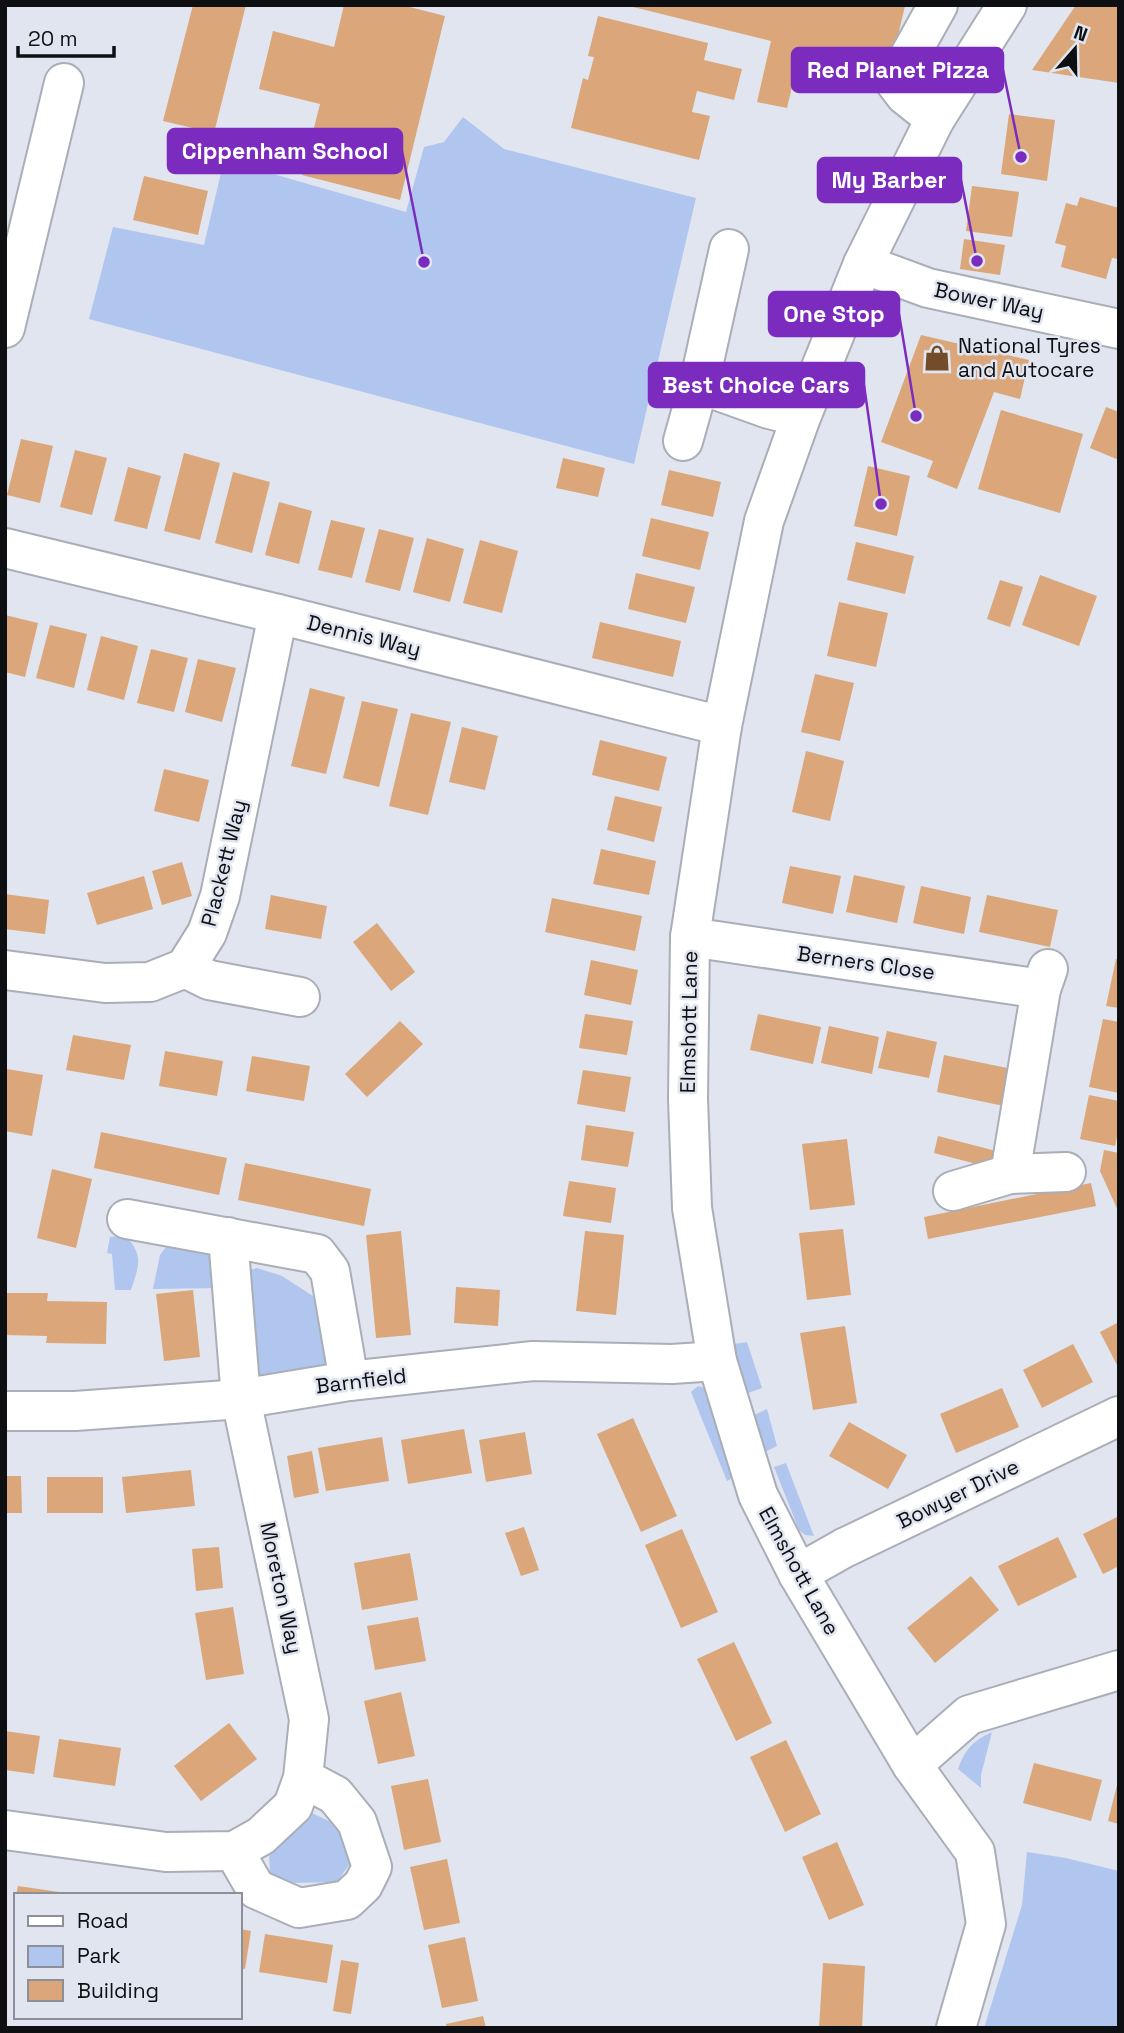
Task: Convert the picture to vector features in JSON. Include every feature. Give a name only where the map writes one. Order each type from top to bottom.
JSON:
[{"type":"street","points":[[936,119],[905,95],[895,82],[937,5]]},
{"type":"street","name":"Elmshott Lane","points":[[956,2028],[986,1924],[975,1852],[912,1765],[798,1574],[758,1495],[717,1361],[692,1208],[688,1099],[690,937],[722,726],[764,521],[801,417],[863,264],[936,119],[1007,5]]},
{"type":"street","points":[[5,328],[64,83]]},
{"type":"street","points":[[683,441],[699,384],[729,248]]},
{"type":"street","name":"Bower Way","points":[[863,264],[928,288],[1119,329]]},
{"type":"street","points":[[699,384],[769,409],[801,417]]},
{"type":"street","name":"Dennis Way","points":[[5,548],[722,726]]},
{"type":"street","name":"Plackett Way","points":[[185,968],[207,933],[220,896],[278,614]]},
{"type":"street","name":"Berners Close","points":[[690,937],[1044,979],[1010,1174]]},
{"type":"street","points":[[5,970],[105,983],[150,982],[185,968],[209,980],[300,997]]},
{"type":"street","points":[[953,1191],[1010,1174],[1066,1172]]},
{"type":"street","points":[[127,1219],[317,1254],[330,1271],[349,1381]]},
{"type":"street","name":"Moreton Way","points":[[5,1830],[166,1852],[234,1851],[261,1836],[293,1806],[303,1779],[309,1719],[242,1399],[228,1237]]},
{"type":"street","name":"Barnfield","points":[[5,1411],[75,1411],[242,1399],[349,1381],[533,1361],[672,1364],[717,1361]]},
{"type":"street","name":"Bowyer Drive","points":[[798,1574],[844,1548],[1119,1416]]},
{"type":"street","points":[[912,1765],[969,1715],[1119,1670]]},
{"type":"street","points":[[234,1851],[256,1889],[299,1908],[348,1900],[363,1885],[372,1867],[357,1822],[335,1794],[303,1779]]},
{"type":"green space","points":[[463,117],[504,149],[696,198],[634,464],[89,319],[113,227],[204,245],[224,160],[406,212],[424,147],[444,142]]},
{"type":"green space","points":[[125,1236],[135,1249],[138,1267],[131,1290],[115,1290],[112,1254],[107,1253],[110,1237]]},
{"type":"green space","points":[[180,1245],[203,1250],[214,1259],[218,1288],[153,1289],[160,1255],[166,1247]]},
{"type":"green space","points":[[257,1268],[282,1276],[316,1298],[328,1367],[254,1378],[249,1270]]},
{"type":"green space","points":[[747,1342],[762,1388],[748,1393],[739,1374],[734,1344]]},
{"type":"green space","points":[[698,1386],[707,1389],[738,1475],[727,1481],[691,1392]]},
{"type":"green space","points":[[767,1409],[777,1446],[765,1452],[754,1415]]},
{"type":"green space","points":[[786,1463],[814,1536],[805,1535],[799,1530],[774,1467]]},
{"type":"green space","points":[[992,1732],[981,1775],[981,1788],[958,1769],[970,1746]]},
{"type":"green space","points":[[312,1813],[335,1824],[353,1859],[337,1882],[288,1883],[270,1875],[269,1850]]},
{"type":"green space","points":[[1027,1852],[1119,1871],[1119,2028],[984,2028],[1022,1905]]},
{"type":"building","points":[[193,5],[246,5],[214,133],[163,121]]},
{"type":"building","points":[[344,5],[402,5],[445,16],[400,200],[302,175],[320,104],[259,89],[273,31],[334,47]]},
{"type":"building","points":[[625,5],[905,6],[893,56],[862,49],[858,67],[800,53],[787,108],[757,102],[771,41]]},
{"type":"building","points":[[1076,5],[1119,5],[1119,83],[1032,70]]},
{"type":"building","points":[[598,16],[708,43],[704,60],[742,69],[734,100],[697,91],[692,112],[710,116],[699,160],[571,128],[583,78],[588,80],[594,57],[588,56]]},
{"type":"building","points":[[1009,114],[1055,120],[1047,181],[1001,174]]},
{"type":"building","points":[[144,176],[208,191],[198,235],[133,220]]},
{"type":"building","points":[[972,186],[1019,192],[1012,237],[966,231]]},
{"type":"building","points":[[1080,197],[1119,208],[1119,259],[1112,258],[1106,279],[1061,267],[1066,246],[1055,243],[1066,203],[1077,206]]},
{"type":"building","points":[[964,239],[1005,245],[1000,275],[960,269]]},
{"type":"building","points":[[921,335],[1029,360],[1020,399],[994,392],[957,489],[927,477],[933,461],[881,442]]},
{"type":"building","points":[[1106,407],[1119,412],[1119,460],[1090,448]]},
{"type":"building","points":[[1001,410],[1083,434],[1060,513],[978,489]]},
{"type":"building","points":[[21,439],[53,446],[40,503],[7,495]]},
{"type":"building","points":[[75,450],[107,458],[92,515],[60,507]]},
{"type":"building","points":[[184,453],[220,463],[200,540],[164,531]]},
{"type":"building","points":[[563,458],[605,468],[598,497],[556,488]]},
{"type":"building","points":[[868,466],[910,476],[897,536],[854,526]]},
{"type":"building","points":[[128,467],[161,476],[147,529],[114,521]]},
{"type":"building","points":[[669,470],[721,482],[713,517],[661,505]]},
{"type":"building","points":[[233,472],[270,482],[252,553],[215,543]]},
{"type":"building","points":[[279,502],[312,511],[299,564],[265,555]]},
{"type":"building","points":[[651,518],[709,532],[700,570],[642,556]]},
{"type":"building","points":[[331,520],[365,528],[352,578],[318,570]]},
{"type":"building","points":[[379,529],[414,538],[400,591],[365,582]]},
{"type":"building","points":[[427,538],[464,549],[450,602],[413,592]]},
{"type":"building","points":[[480,540],[518,551],[502,613],[463,603]]},
{"type":"building","points":[[856,542],[914,556],[905,594],[847,580]]},
{"type":"building","points":[[636,573],[695,587],[686,623],[628,609]]},
{"type":"building","points":[[1040,575],[1097,596],[1079,646],[1022,625]]},
{"type":"building","points":[[1000,580],[1023,587],[1010,627],[987,619]]},
{"type":"building","points":[[839,602],[888,613],[876,667],[827,656]]},
{"type":"building","points":[[5,615],[38,623],[25,677],[5,672]]},
{"type":"building","points":[[600,622],[681,641],[673,677],[592,658]]},
{"type":"building","points":[[50,625],[87,634],[74,688],[36,678]]},
{"type":"building","points":[[101,636],[138,646],[124,700],[87,690]]},
{"type":"building","points":[[151,649],[188,658],[174,712],[137,703]]},
{"type":"building","points":[[198,659],[236,668],[222,722],[185,712]]},
{"type":"building","points":[[815,674],[854,683],[840,741],[801,732]]},
{"type":"building","points":[[310,688],[345,697],[326,774],[291,766]]},
{"type":"building","points":[[362,701],[398,709],[379,787],[343,778]]},
{"type":"building","points":[[411,713],[451,722],[428,815],[389,806]]},
{"type":"building","points":[[462,727],[498,736],[485,790],[449,782]]},
{"type":"building","points":[[600,740],[667,757],[659,791],[592,775]]},
{"type":"building","points":[[806,751],[844,761],[830,821],[792,812]]},
{"type":"building","points":[[164,769],[209,780],[199,822],[154,811]]},
{"type":"building","points":[[615,796],[662,807],[654,842],[607,830]]},
{"type":"building","points":[[601,849],[656,861],[649,895],[593,884]]},
{"type":"building","points":[[182,862],[192,896],[162,905],[152,871]]},
{"type":"building","points":[[790,866],[841,876],[833,914],[782,903]]},
{"type":"building","points":[[854,875],[905,886],[897,923],[846,912]]},
{"type":"building","points":[[144,876],[153,909],[97,925],[87,893]]},
{"type":"building","points":[[921,886],[971,897],[964,934],[913,923]]},
{"type":"building","points":[[5,894],[49,900],[45,934],[5,929]]},
{"type":"building","points":[[271,895],[327,906],[321,939],[265,929]]},
{"type":"building","points":[[987,895],[1058,910],[1050,947],[979,932]]},
{"type":"building","points":[[552,898],[642,916],[635,951],[545,932]]},
{"type":"building","points":[[377,923],[415,972],[391,991],[353,942]]},
{"type":"building","points":[[1116,959],[1119,960],[1119,1008],[1106,1006]]},
{"type":"building","points":[[591,960],[638,970],[631,1005],[584,995]]},
{"type":"building","points":[[585,1014],[633,1021],[627,1055],[579,1048]]},
{"type":"building","points":[[758,1014],[821,1027],[813,1064],[750,1050]]},
{"type":"building","points":[[1103,1019],[1119,1022],[1119,1093],[1089,1087]]},
{"type":"building","points":[[400,1021],[423,1044],[367,1097],[345,1074]]},
{"type":"building","points":[[829,1026],[879,1037],[872,1074],[821,1063]]},
{"type":"building","points":[[887,1031],[937,1042],[929,1078],[878,1068]]},
{"type":"building","points":[[73,1035],[131,1045],[124,1080],[66,1070]]},
{"type":"building","points":[[165,1051],[223,1061],[217,1096],[159,1086]]},
{"type":"building","points":[[944,1055],[1027,1072],[1018,1109],[937,1092]]},
{"type":"building","points":[[252,1056],[310,1066],[304,1101],[246,1091]]},
{"type":"building","points":[[7,1069],[43,1075],[32,1136],[5,1131]]},
{"type":"building","points":[[583,1070],[631,1077],[625,1112],[577,1104]]},
{"type":"building","points":[[1089,1095],[1119,1101],[1119,1127],[1115,1146],[1080,1139]]},
{"type":"building","points":[[586,1125],[634,1132],[628,1167],[581,1160]]},
{"type":"building","points":[[101,1132],[227,1158],[219,1195],[94,1168]]},
{"type":"building","points":[[938,1136],[996,1151],[992,1168],[934,1153]]},
{"type":"building","points":[[847,1139],[855,1205],[810,1210],[802,1144]]},
{"type":"building","points":[[1104,1150],[1119,1153],[1119,1213],[1100,1171]]},
{"type":"building","points":[[245,1163],[371,1189],[364,1226],[238,1200]]},
{"type":"building","points":[[52,1169],[92,1179],[76,1248],[37,1238]]},
{"type":"building","points":[[569,1181],[616,1188],[611,1223],[563,1216]]},
{"type":"building","points":[[1091,1183],[1096,1206],[928,1239],[924,1217]]},
{"type":"building","points":[[843,1229],[851,1295],[807,1300],[799,1233]]},
{"type":"building","points":[[401,1231],[411,1335],[376,1338],[366,1235]]},
{"type":"building","points":[[585,1231],[624,1235],[616,1315],[576,1311]]},
{"type":"building","points":[[456,1287],[500,1290],[498,1326],[454,1323]]},
{"type":"building","points":[[193,1290],[200,1357],[164,1361],[156,1294]]},
{"type":"building","points":[[5,1293],[48,1293],[47,1301],[107,1302],[106,1344],[46,1343],[47,1336],[5,1335]]},
{"type":"building","points":[[1119,1322],[1119,1369],[1100,1332]]},
{"type":"building","points":[[845,1326],[857,1403],[813,1410],[800,1333]]},
{"type":"building","points":[[1073,1344],[1093,1382],[1042,1408],[1023,1370]]},
{"type":"building","points":[[1002,1388],[1019,1427],[956,1453],[940,1414]]},
{"type":"building","points":[[633,1418],[677,1516],[641,1532],[597,1434]]},
{"type":"building","points":[[849,1422],[907,1455],[888,1489],[829,1456]]},
{"type":"building","points":[[464,1429],[472,1473],[408,1484],[401,1440]]},
{"type":"building","points":[[525,1432],[532,1474],[486,1482],[479,1440]]},
{"type":"building","points":[[382,1437],[389,1481],[326,1491],[318,1448]]},
{"type":"building","points":[[312,1451],[319,1493],[294,1498],[287,1456]]},
{"type":"building","points":[[191,1470],[195,1506],[126,1513],[122,1477]]},
{"type":"building","points":[[5,1476],[21,1476],[22,1513],[5,1513]]},
{"type":"building","points":[[47,1477],[103,1477],[103,1513],[47,1513]]},
{"type":"building","points":[[1119,1516],[1119,1566],[1103,1574],[1083,1534]]},
{"type":"building","points":[[524,1527],[539,1570],[521,1576],[505,1533]]},
{"type":"building","points":[[682,1529],[718,1612],[681,1628],[645,1545]]},
{"type":"building","points":[[1058,1537],[1077,1577],[1018,1606],[998,1566]]},
{"type":"building","points":[[219,1547],[223,1588],[196,1591],[192,1549]]},
{"type":"building","points":[[410,1553],[418,1600],[362,1610],[354,1563]]},
{"type":"building","points":[[971,1576],[999,1610],[935,1663],[907,1628]]},
{"type":"building","points":[[233,1607],[244,1674],[206,1680],[195,1613]]},
{"type":"building","points":[[418,1617],[426,1661],[375,1670],[367,1626]]},
{"type":"building","points":[[734,1642],[772,1723],[736,1741],[697,1659]]},
{"type":"building","points":[[401,1692],[415,1756],[378,1764],[364,1701]]},
{"type":"building","points":[[229,1723],[257,1759],[201,1801],[174,1766]]},
{"type":"building","points":[[5,1731],[40,1736],[34,1774],[5,1770]]},
{"type":"building","points":[[59,1739],[121,1748],[115,1786],[53,1777]]},
{"type":"building","points":[[786,1740],[821,1814],[785,1832],[750,1757]]},
{"type":"building","points":[[1034,1763],[1102,1780],[1091,1821],[1023,1803]]},
{"type":"building","points":[[428,1779],[441,1842],[404,1850],[391,1786]]},
{"type":"building","points":[[1119,1781],[1119,1824],[1108,1821]]},
{"type":"building","points":[[837,1842],[864,1905],[829,1920],[802,1857]]},
{"type":"building","points":[[447,1859],[460,1923],[424,1930],[410,1867]]},
{"type":"building","points":[[18,1886],[66,1893],[16,1893]]},
{"type":"building","points":[[242,1929],[251,1931],[245,1969],[242,1968]]},
{"type":"building","points":[[265,1934],[333,1945],[327,1983],[259,1972]]},
{"type":"building","points":[[465,1937],[478,2001],[442,2008],[428,1945]]},
{"type":"building","points":[[341,1960],[359,1963],[351,2014],[333,2011]]},
{"type":"building","points":[[823,1963],[865,1966],[862,2028],[819,2028]]},
{"type":"building","points":[[483,2016],[486,2028],[447,2028],[446,2024]]},
{"type":"place","name":"Red Planet Pizza","points":[[1021,157]]},
{"type":"place","name":"My Barber","points":[[977,261]]},
{"type":"place","name":"Cippenham School","points":[[424,262]]},
{"type":"place","name":"National Tyres and Autocare","points":[[937,358]]},
{"type":"place","name":"One Stop","points":[[916,416]]},
{"type":"place","name":"Best Choice Cars","points":[[881,504]]}]
